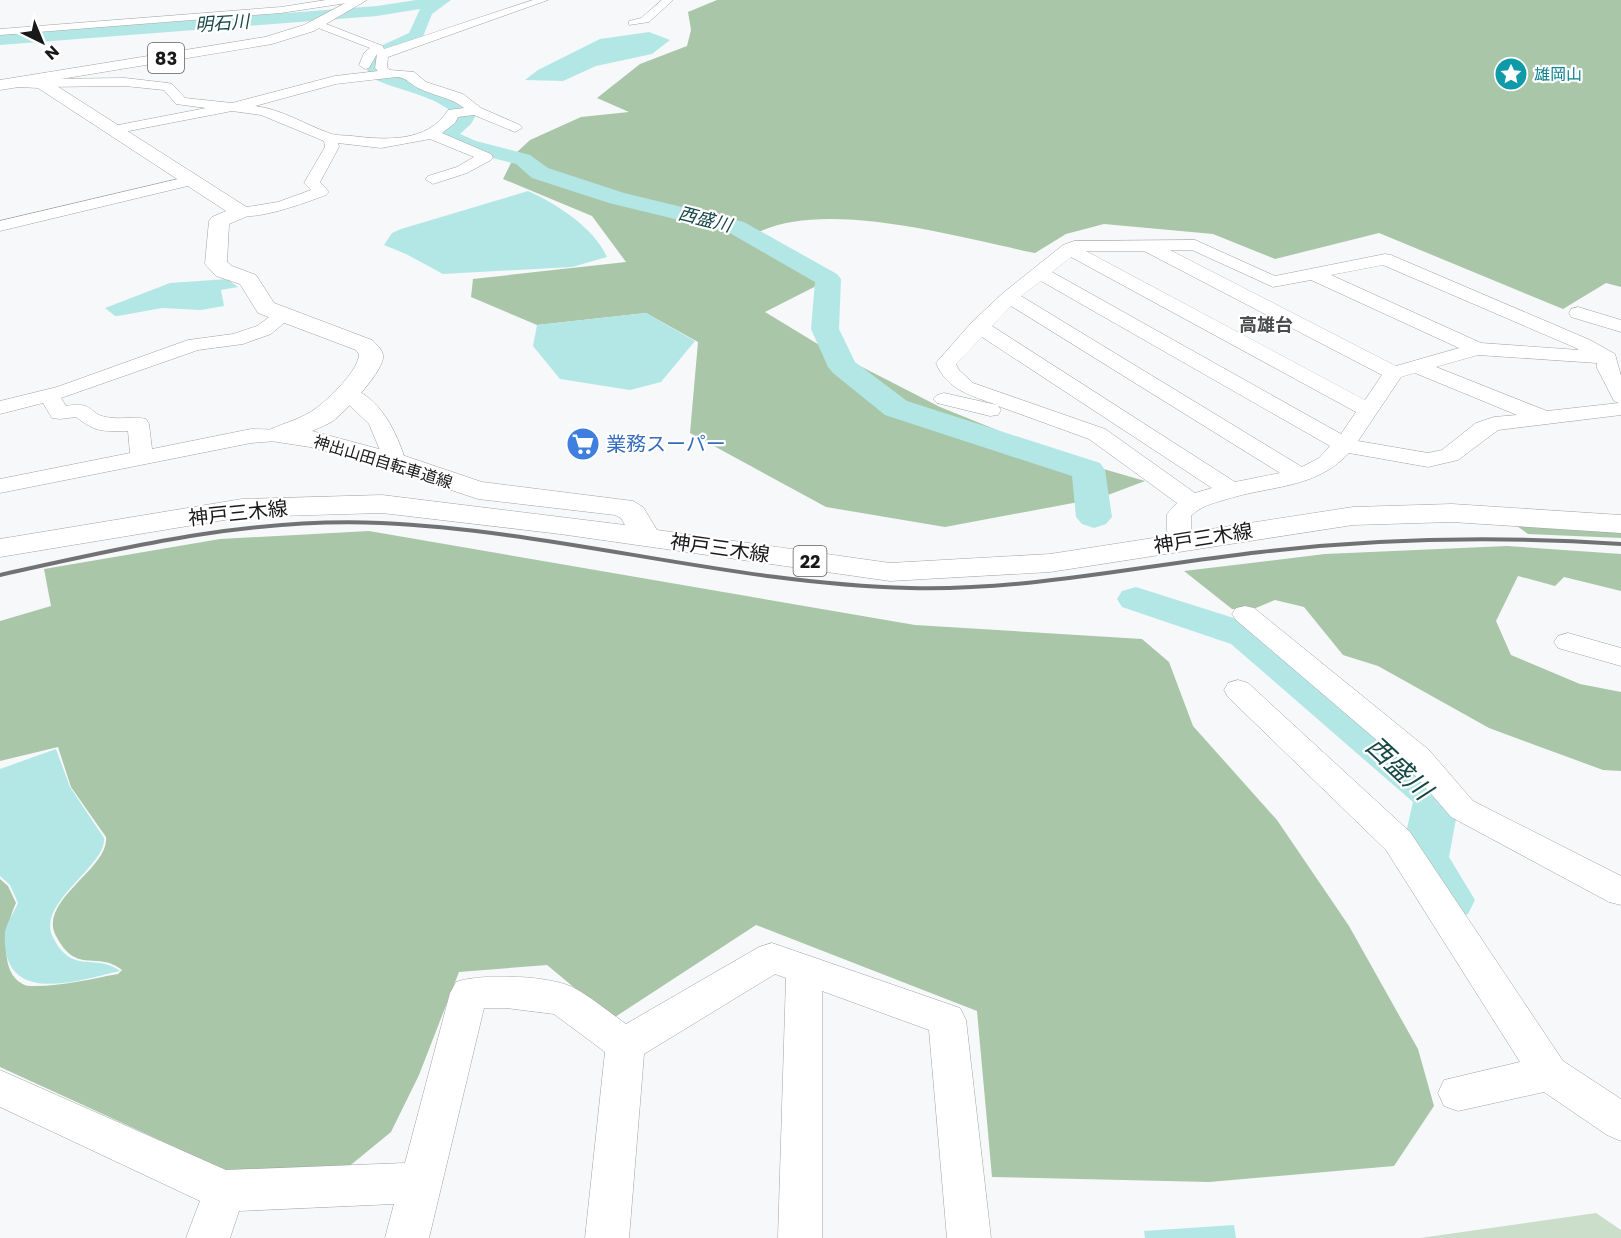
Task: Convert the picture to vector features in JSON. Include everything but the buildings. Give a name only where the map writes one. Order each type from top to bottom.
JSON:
[{"type":"main road","name":"83","points":[[9,84],[283,37],[323,21],[354,1]]},
{"type":"main road","points":[[9,84],[41,83],[242,212]]},
{"type":"main road","name":"神出山田自転車道線","points":[[242,212],[219,222],[216,264],[224,271],[248,280],[266,308],[355,341],[364,345],[371,353],[371,363],[347,393],[324,415],[281,435]]},
{"type":"main road","name":"神出山田自転車道線","points":[[281,435],[312,439],[395,462],[478,490],[623,507],[633,513],[643,533]]},
{"type":"main road","name":"神戸三木線","points":[[3,548],[242,508],[382,504],[643,533],[890,572],[1050,563],[1353,516],[1452,513],[1621,524]]},
{"type":"street","points":[[386,73],[381,68],[382,55],[389,51],[543,0]]},
{"type":"street","points":[[633,23],[645,20],[668,0]]},
{"type":"street","points":[[0,32],[281,10],[354,1]]},
{"type":"street","points":[[323,21],[379,48],[370,53],[364,64],[365,75]]},
{"type":"street","points":[[113,130],[230,107],[335,80],[386,73],[410,75],[422,85],[458,97],[476,111],[515,128]]},
{"type":"street","points":[[41,83],[125,82],[168,87],[181,101],[264,111],[330,139],[382,144],[431,134],[443,129],[453,117],[453,112],[476,111]]},
{"type":"street","points":[[431,134],[486,158],[462,170],[433,179]]},
{"type":"street","points":[[242,212],[281,206],[321,192],[312,183],[332,147],[330,139]]},
{"type":"street","points":[[0,226],[191,181]]},
{"type":"street","points":[[1147,245],[1394,373]]},
{"type":"street","points":[[1192,502],[1097,434],[966,387],[950,373],[946,363],[1009,297],[1074,246],[1147,245],[1195,245],[1274,282],[1385,259],[1615,359]]},
{"type":"street","points":[[1069,249],[1369,411]]},
{"type":"street","points":[[1039,272],[1344,445],[1409,459],[1428,460],[1450,455],[1484,428],[1494,424],[1621,409]]},
{"type":"street","points":[[1313,274],[1477,349]]},
{"type":"street","points":[[1009,297],[1301,476]]},
{"type":"street","points":[[1621,311],[1614,309],[1578,314],[1621,326]]},
{"type":"street","points":[[0,408],[49,396],[195,344],[236,340],[264,330],[283,316]]},
{"type":"street","points":[[979,326],[1231,490]]},
{"type":"street","points":[[1188,540],[1179,531],[1179,514],[1192,502],[1231,490],[1301,476],[1327,463],[1344,445],[1394,373],[1477,349],[1615,359]]},
{"type":"street","points":[[1615,359],[1607,368],[1621,397]]},
{"type":"street","points":[[1415,366],[1546,418]]},
{"type":"street","points":[[347,393],[371,411],[386,432],[395,462]]},
{"type":"street","points":[[49,396],[60,413],[80,410],[99,424],[138,424],[142,458]]},
{"type":"street","points":[[944,399],[1018,417],[1114,448]]},
{"type":"street","points":[[0,486],[251,436],[281,435]]},
{"type":"street","points":[[1245,614],[1418,758],[1462,809],[1621,892]]},
{"type":"street","points":[[1568,642],[1620,651]]},
{"type":"street","points":[[1238,690],[1398,841],[1550,1073],[1621,1122]]},
{"type":"street","points":[[625,1046],[772,958],[947,1020],[969,1238]]},
{"type":"street","points":[[800,1238],[804,970]]},
{"type":"street","points":[[407,1238],[469,993],[506,992],[562,999],[625,1046]]},
{"type":"street","points":[[607,1238],[625,1046]]},
{"type":"street","points":[[1458,1093],[1550,1073]]},
{"type":"street","points":[[0,1088],[225,1191],[420,1183]]},
{"type":"street","points":[[208,1238],[225,1191]]},
{"type":"green space","points":[[717,0],[1621,0],[1621,287],[1606,283],[1563,309],[1379,233],[1275,259],[1213,234],[1104,224],[1066,234],[1035,253],[894,224],[819,219],[785,223],[757,233],[824,282],[765,312],[821,346],[940,407],[1069,459],[1145,481],[1100,498],[945,527],[826,507],[690,433],[698,342],[646,313],[537,325],[471,297],[473,279],[626,262],[592,216],[503,179],[516,153],[530,140],[581,117],[629,112],[597,98],[640,64],[687,46],[691,30],[688,12]]},
{"type":"green space","points":[[1514,524],[1621,530],[1621,538],[1528,534]]},
{"type":"green space","points":[[369,531],[915,625],[1142,639],[1169,662],[1193,726],[1277,820],[1349,926],[1418,1049],[1434,1106],[1394,1166],[1209,1182],[992,1177],[977,1011],[756,925],[612,1019],[547,965],[459,972],[419,1075],[391,1132],[347,1168],[225,1170],[0,1067],[0,879],[8,886],[16,903],[9,923],[6,945],[9,966],[18,981],[28,986],[52,985],[118,974],[122,970],[113,964],[80,959],[72,955],[56,936],[53,923],[56,910],[97,861],[104,849],[106,837],[71,787],[58,747],[0,761],[0,621],[51,606],[44,569],[220,539]]},
{"type":"green space","points":[[1507,546],[1621,554],[1621,591],[1564,577],[1555,586],[1518,576],[1496,621],[1511,655],[1580,684],[1621,692],[1621,771],[1603,770],[1489,728],[1378,666],[1343,655],[1304,607],[1275,600],[1251,610],[1232,609],[1184,571],[1325,554]]},
{"type":"green space","points":[[1596,1213],[1621,1230],[1621,1238],[1420,1238]]},
{"type":"water","points":[[649,32],[670,40],[652,54],[596,66],[563,81],[525,80],[538,70],[600,39]]},
{"type":"water","points":[[528,191],[574,218],[593,236],[607,257],[572,267],[443,274],[384,245],[392,233],[401,229]]},
{"type":"water","points":[[227,279],[238,287],[221,290],[224,306],[201,310],[162,308],[118,316],[105,308],[170,283]]},
{"type":"water","points":[[646,313],[695,341],[661,382],[630,390],[560,379],[533,346],[537,325]]},
{"type":"water","points":[[56,749],[70,787],[104,838],[102,849],[95,860],[63,897],[55,910],[50,922],[52,935],[59,948],[67,956],[84,962],[102,963],[120,971],[84,980],[45,984],[28,981],[15,972],[7,956],[5,932],[18,903],[10,885],[0,876],[0,769]]},
{"type":"water","points":[[1234,1225],[1236,1238],[1145,1238],[1144,1231]]},
{"type":"waterway","name":"明石川","points":[[0,40],[377,11],[444,0]]},
{"type":"waterway","name":"西盛川","points":[[441,1],[425,12],[416,36],[386,48],[376,58],[374,64],[376,73],[393,82],[453,102],[466,115],[464,120],[447,136],[469,146],[523,159],[540,173],[617,198],[736,227],[828,279],[825,329],[843,367],[896,408],[1088,470],[1094,517]]},
{"type":"waterway","name":"西盛川","points":[[1136,599],[1245,635],[1437,797],[1424,859],[1450,900]]},
{"type":"railway","points":[[0,575],[189,536],[237,529],[333,522],[448,528],[514,536],[777,577],[910,588],[954,588],[1042,581],[1261,552],[1396,541],[1486,539],[1621,544]]},
{"type":"place","name":"雄岡山","points":[[1511,74]]},
{"type":"place","name":"業務スーパー","points":[[583,444]]},
{"type":"district","name":"高雄台","points":[[1266,324]]}]
